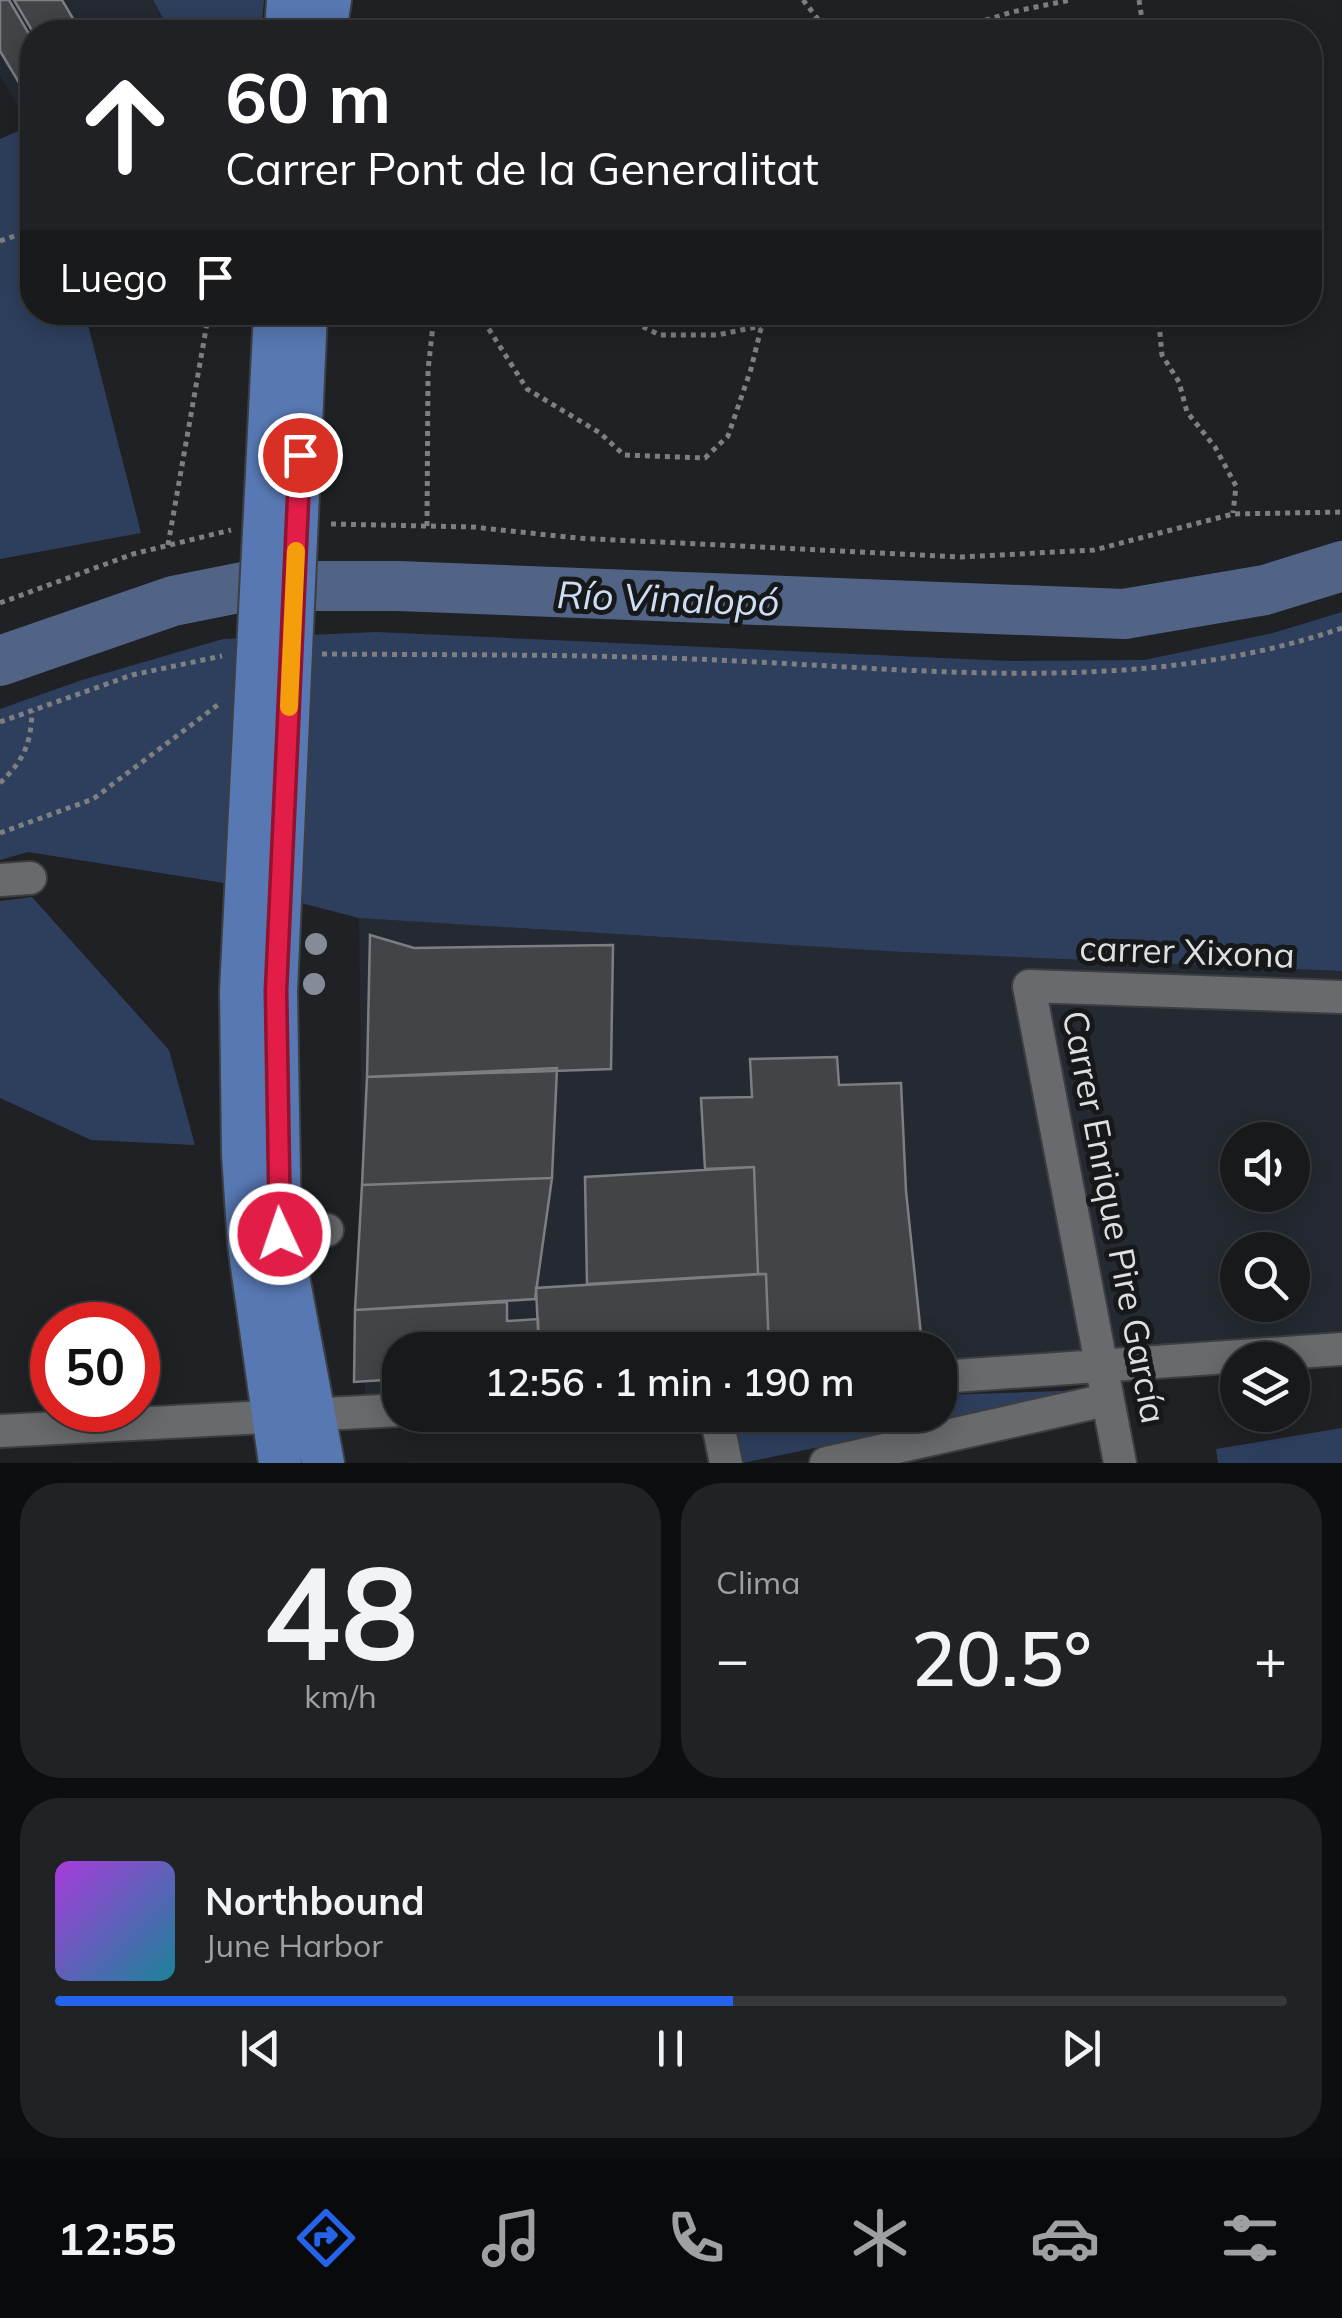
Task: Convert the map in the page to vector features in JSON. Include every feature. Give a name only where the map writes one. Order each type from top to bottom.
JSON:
[{"type":"main road","points":[[275,325],[258,991],[280,1234],[323,1463]]},
{"type":"main road","points":[[280,1463],[249,1246],[243,1154],[305,325]]},
{"type":"street","name":"carrer Xixona","points":[[1029,986],[1342,997]]},
{"type":"street","name":"Carrer Enrique Pire García","points":[[1029,986],[1120,1463]]},
{"type":"street","points":[[280,1234],[327,1230]]},
{"type":"street","points":[[957,1376],[1342,1349]]},
{"type":"street","points":[[826,1463],[1106,1400]]},
{"type":"street","points":[[0,1431],[382,1411]]},
{"type":"street","points":[[720,1432],[726,1463]]},
{"type":"path","points":[[803,0],[819,20]]},
{"type":"path","points":[[986,20],[1070,0]]},
{"type":"path","points":[[168,546],[207,325]]},
{"type":"path","points":[[427,526],[428,370],[433,325]]},
{"type":"path","points":[[486,325],[526,389],[600,434],[624,455],[705,458],[728,436],[761,326],[716,335],[660,334],[640,325]]},
{"type":"path","points":[[1158,325],[1162,355],[1179,382],[1187,412],[1215,446],[1236,486],[1233,514]]},
{"type":"path","points":[[317,525],[427,526],[725,547],[961,557],[1094,550],[1233,514],[1342,512]]},
{"type":"path","points":[[0,602],[168,546],[243,530]]},
{"type":"path","points":[[321,654],[675,658],[943,670],[1148,671],[1310,639],[1342,628]]},
{"type":"path","points":[[0,722],[132,675],[238,653]]},
{"type":"path","points":[[0,833],[93,799],[226,698]]},
{"type":"path","points":[[0,782],[20,764],[31,742],[32,711]]},
{"type":"shaded area","points":[[0,0],[153,0],[165,20],[20,20],[20,109],[0,76]]},
{"type":"shaded area","points":[[153,0],[264,0],[262,20],[164,20]]},
{"type":"shaded area","points":[[20,130],[20,325],[88,325],[141,533],[0,559],[0,139]]},
{"type":"shaded area","points":[[1342,612],[1342,971],[902,952],[359,918],[224,883],[28,852],[0,860],[0,709],[82,680],[223,639],[377,632],[1008,661],[1144,660],[1273,633]]},
{"type":"shaded area","points":[[32,897],[169,1050],[195,1145],[91,1140],[0,1098],[0,901]]},
{"type":"shaded area","points":[[359,918],[902,952],[1342,971],[1342,1342],[1220,1342],[1220,1349],[957,1364],[957,1332],[382,1332],[382,1397],[365,1398]]},
{"type":"shaded area","points":[[1090,1390],[957,1418],[957,1394]]},
{"type":"shaded area","points":[[1342,1428],[1342,1463],[1218,1463],[1216,1449]]},
{"type":"shaded area","points":[[736,1432],[890,1432],[743,1463]]},
{"type":"building","points":[[0,0],[9,0],[21,20],[20,84],[0,51]]},
{"type":"building","points":[[14,0],[62,0],[74,20],[26,20]]},
{"type":"building","points":[[370,935],[414,948],[613,945],[611,1069],[367,1077]]},
{"type":"building","points":[[837,1057],[839,1085],[901,1083],[906,1191],[921,1332],[768,1332],[766,1274],[758,1274],[754,1167],[705,1169],[701,1098],[752,1097],[750,1059]]},
{"type":"building","points":[[557,1068],[552,1178],[362,1185],[367,1077]]},
{"type":"building","points":[[754,1167],[758,1274],[587,1284],[585,1177]]},
{"type":"building","points":[[552,1178],[535,1299],[355,1310],[362,1185]]},
{"type":"building","points":[[766,1274],[768,1332],[538,1332],[536,1288]]},
{"type":"building","points":[[507,1302],[507,1321],[538,1319],[538,1332],[382,1332],[382,1380],[354,1382],[355,1310]]},
{"type":"waterway","name":"Río Vinalopó","points":[[0,661],[173,601],[248,586],[398,586],[1124,614],[1265,590],[1342,566]]},
{"type":"slow traffic","points":[[289,707],[296,551]]},
{"type":"route","points":[[280,1234],[276,991],[300,455]]}]
